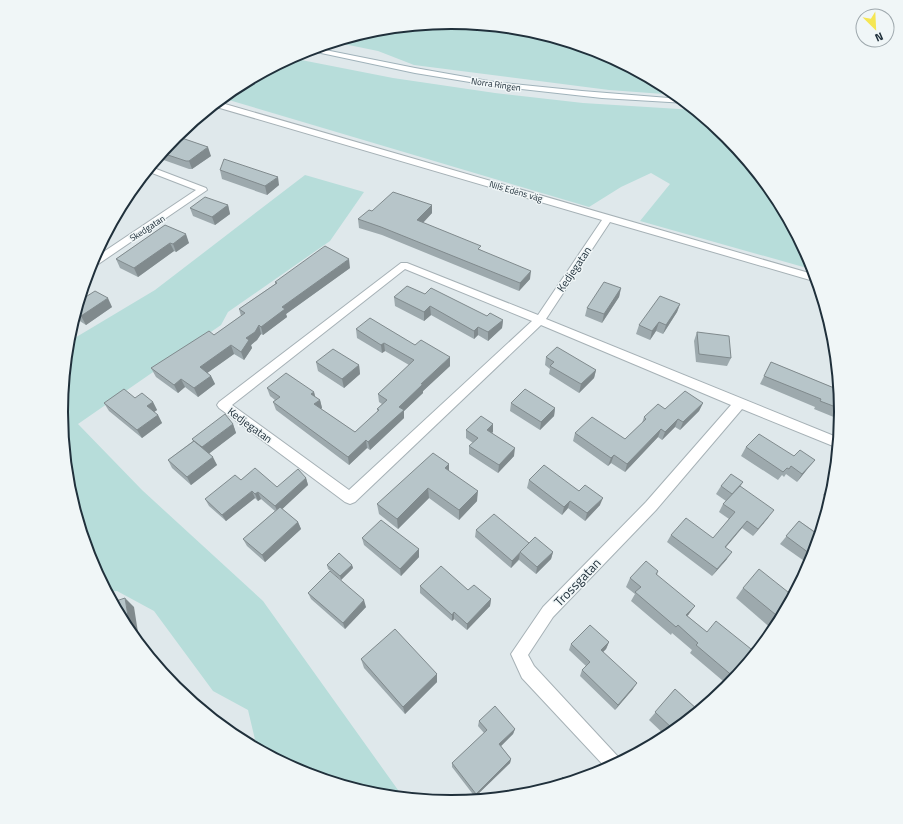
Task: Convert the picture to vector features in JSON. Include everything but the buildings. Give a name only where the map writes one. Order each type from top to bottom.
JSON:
[{"type":"street","name":"Norra Ringen","points":[[322,51],[402,68],[520,87],[622,98],[674,101]]},
{"type":"street","name":"Nils Edéns väg","points":[[221,106],[809,277]]},
{"type":"street","name":"Skedgatan","points":[[101,258],[203,190],[154,171]]},
{"type":"street","name":"Kedjegatan","points":[[540,320],[404,265],[223,406],[350,498],[540,320],[608,218]]},
{"type":"street","points":[[540,320],[739,404],[833,441]]},
{"type":"street","name":"Trossgatan","points":[[611,760],[528,672],[518,654],[548,612],[651,506],[739,404]]},
{"type":"green space","points":[[452,29],[501,32],[526,36],[575,49],[621,68],[664,94],[609,90],[414,65],[378,51],[345,44],[377,36],[426,30]]},
{"type":"green space","points":[[301,60],[393,78],[495,93],[583,103],[687,109],[722,141],[755,179],[770,199],[783,221],[806,268],[640,221],[670,184],[651,173],[621,187],[589,207],[230,100],[260,80]]},
{"type":"green space","points":[[305,175],[364,192],[330,241],[228,312],[221,325],[78,424],[142,490],[263,601],[399,792],[377,788],[328,775],[282,756],[255,741],[248,710],[213,691],[154,611],[117,591],[114,591],[108,581],[89,535],[76,487],[72,462],[68,412],[69,387],[76,337],[155,290]]}]
